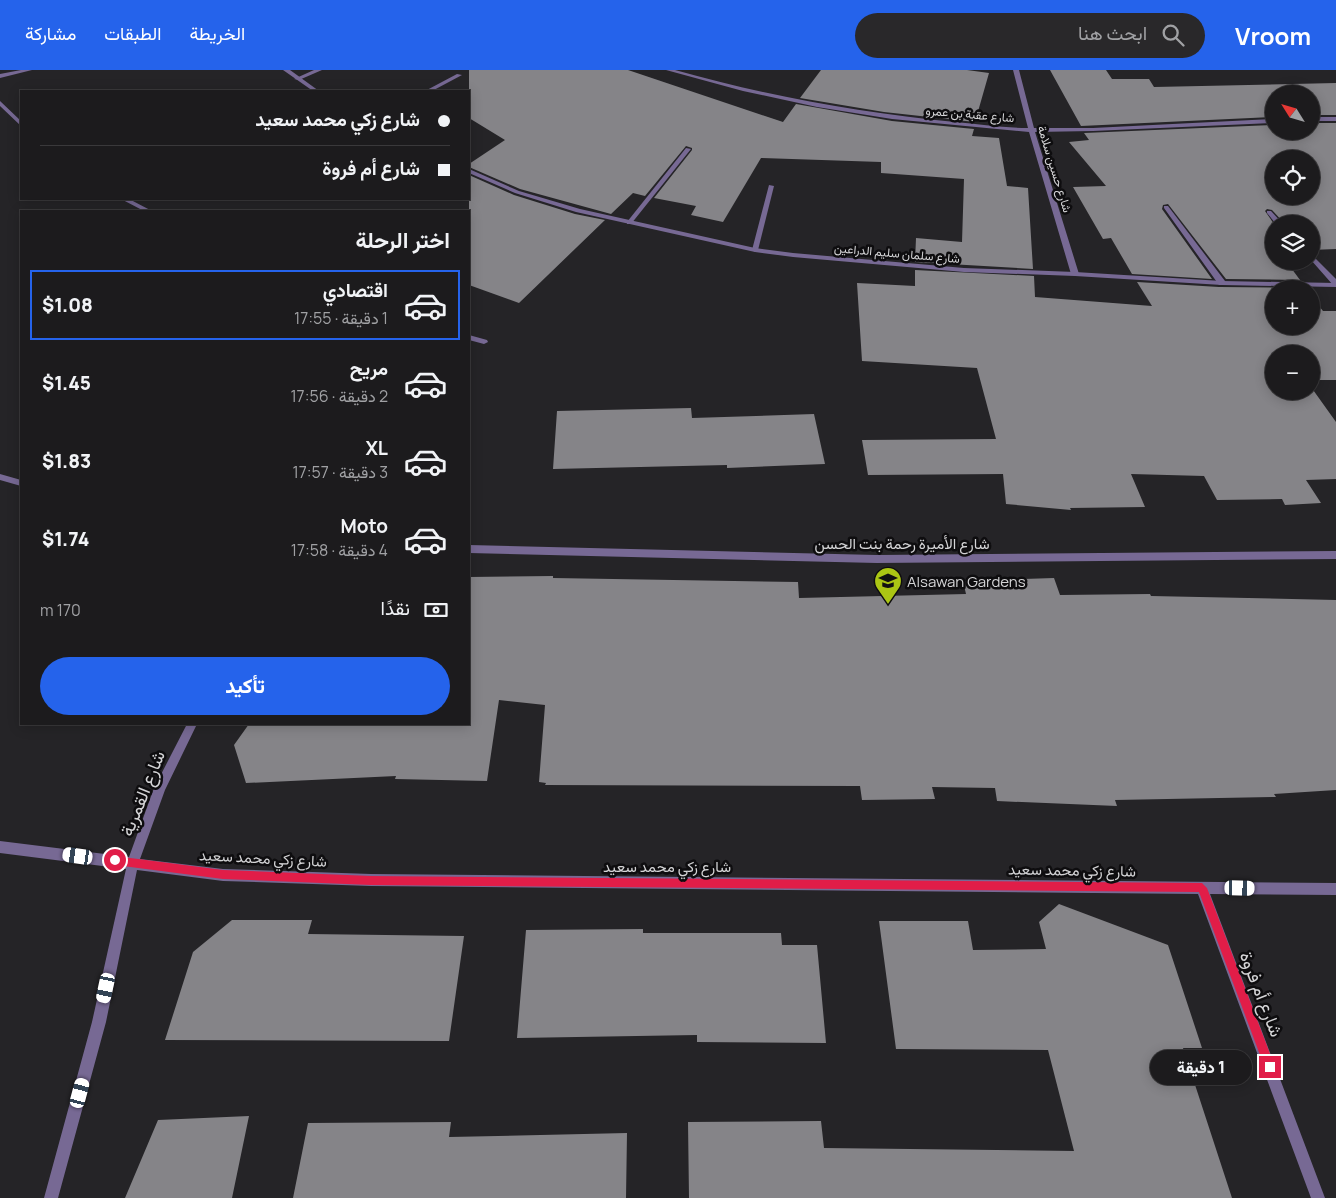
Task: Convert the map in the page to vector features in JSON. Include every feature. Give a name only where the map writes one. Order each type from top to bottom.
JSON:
[{"type":"street","points":[[0,76],[29,70]]},
{"type":"street","points":[[286,70],[314,90]]},
{"type":"street","points":[[297,79],[319,70]]},
{"type":"street","name":"شارع عقبة بن عمرو","points":[[669,70],[723,86],[843,110],[908,120],[1031,130],[1265,121]]},
{"type":"street","name":"شارع حسين سلامة","points":[[1016,70],[1031,130],[1075,274]]},
{"type":"street","points":[[430,90],[459,75]]},
{"type":"street","points":[[0,103],[20,123]]},
{"type":"street","points":[[1320,119],[1336,119]]},
{"type":"street","points":[[629,223],[688,149]]},
{"type":"street","name":"شارع سلمان سليم الدراعين","points":[[470,171],[517,192],[629,223],[755,250],[867,263],[964,270],[1075,274],[1222,283],[1336,284]]},
{"type":"street","points":[[755,250],[771,186]]},
{"type":"street","points":[[126,200],[147,210]]},
{"type":"street","points":[[1166,207],[1222,283]]},
{"type":"street","points":[[1269,212],[1272,215]]},
{"type":"street","points":[[1320,266],[1336,284]]},
{"type":"street","points":[[470,337],[484,342]]},
{"type":"street","points":[[0,477],[20,483]]},
{"type":"street","name":"شارع الأميرة رحمة بنت الحسن","points":[[470,549],[877,559],[1336,555]]},
{"type":"street","name":"شارع القمرية","points":[[51,1198],[99,1022],[133,863],[160,788],[192,725]]},
{"type":"street","name":"شارع زكي محمد سعيد","points":[[0,847],[223,875],[371,880],[1336,889]]},
{"type":"street","name":"شارع أم فروة","points":[[1202,888],[1318,1198]]},
{"type":"building","points":[[469,70],[628,70],[783,122],[796,104],[892,121],[974,129],[972,136],[999,138],[1007,186],[1028,188],[1033,269],[915,262],[916,238],[962,242],[964,179],[881,173],[881,162],[761,158],[723,222],[691,215],[696,206],[654,198],[692,150],[692,148],[686,146],[645,196],[633,193],[611,214],[520,189],[470,167],[470,163],[505,140],[470,119]]},
{"type":"building","points":[[821,70],[967,70],[989,73],[975,122],[884,112],[800,98]]},
{"type":"building","points":[[1050,70],[1106,70],[1112,79],[1149,79],[1154,87],[1336,83],[1336,115],[1320,115],[1320,85],[1265,85],[1265,117],[1081,126]]},
{"type":"building","points":[[1320,123],[1336,123],[1336,249],[1320,250],[1320,215],[1277,215],[1272,210],[1267,209],[1265,211],[1268,215],[1265,215],[1265,270],[1293,270],[1300,280],[1226,279],[1168,204],[1163,205],[1162,209],[1212,279],[1132,274],[1111,238],[1103,239],[1073,187],[1106,186],[1069,142],[1089,140],[1084,133],[1265,125],[1265,140],[1320,140]]},
{"type":"building","points":[[470,175],[514,195],[575,214],[605,220],[519,303],[470,285]]},
{"type":"building","points":[[915,270],[1034,276],[1035,297],[1152,306],[1137,282],[1265,288],[1265,335],[1320,335],[1320,307],[1323,311],[1336,311],[1336,380],[1320,380],[1320,345],[1265,345],[1265,400],[1320,400],[1336,422],[1336,479],[1306,480],[1321,503],[1285,505],[1282,499],[1217,500],[1204,476],[1131,474],[1145,507],[1070,508],[1071,510],[1006,504],[1003,474],[868,475],[862,440],[996,439],[977,368],[862,361],[857,283],[915,286]]},
{"type":"building","points":[[691,408],[692,418],[814,414],[825,464],[727,468],[727,465],[553,469],[557,411]]},
{"type":"building","points":[[553,576],[553,578],[798,582],[799,598],[966,594],[963,581],[1054,578],[1060,595],[1150,594],[1151,596],[1336,600],[1336,790],[1274,794],[1276,797],[1115,800],[1117,806],[997,801],[995,788],[932,787],[935,799],[862,800],[860,786],[545,785],[546,783],[539,782],[545,705],[499,700],[487,781],[395,779],[396,776],[246,783],[234,745],[248,725],[470,725],[470,577]]},
{"type":"building","points":[[1059,904],[1168,945],[1202,1048],[1183,1048],[1232,1198],[689,1198],[688,1122],[821,1121],[824,1148],[1074,1151],[1048,1050],[896,1049],[879,921],[968,921],[973,950],[1046,949],[1039,922]]},
{"type":"building","points":[[232,920],[312,920],[308,934],[464,936],[449,1041],[165,1040],[193,952]]},
{"type":"building","points":[[643,929],[643,933],[781,933],[782,945],[817,945],[826,1043],[697,1042],[697,1035],[517,1038],[526,930]]},
{"type":"building","points":[[249,1116],[232,1198],[125,1198],[158,1120]]},
{"type":"building","points":[[451,1122],[449,1137],[627,1133],[626,1198],[293,1198],[308,1123]]},
{"type":"place","name":"Alsawan Gardens","points":[[888,605]]},
{"type":"route","points":[[115,860],[223,875],[371,880],[1202,888],[1270,1067]]}]
